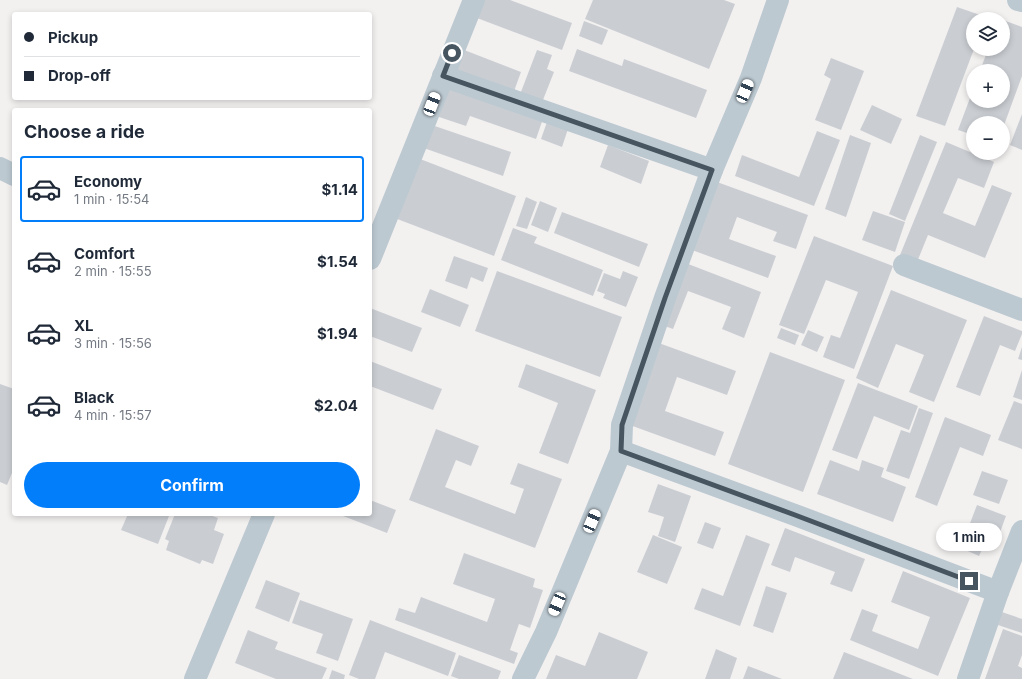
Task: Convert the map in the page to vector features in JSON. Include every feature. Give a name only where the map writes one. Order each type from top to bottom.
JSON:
[{"type":"street","points":[[372,254],[474,0]]},
{"type":"street","points":[[523,679],[546,632],[621,451],[622,425],[668,291],[712,170],[750,78],[778,0]]},
{"type":"street","points":[[1018,0],[1022,1]]},
{"type":"street","points":[[443,76],[712,170]]},
{"type":"street","points":[[0,168],[12,174]]},
{"type":"street","points":[[904,265],[1022,310]]},
{"type":"street","points":[[621,451],[998,592]]},
{"type":"street","points":[[195,679],[263,516]]},
{"type":"street","points":[[968,679],[998,592],[1022,531]]},
{"type":"building","points":[[475,0],[510,0],[572,23],[562,50],[469,15]]},
{"type":"building","points":[[593,0],[724,0],[735,4],[709,69],[585,19]]},
{"type":"building","points":[[957,7],[972,12],[966,12],[966,56],[971,56],[968,64],[966,64],[966,70],[945,126],[916,116]]},
{"type":"building","points":[[584,21],[608,30],[602,45],[579,36]]},
{"type":"building","points":[[1010,23],[1022,27],[1022,76],[1007,116],[966,116],[966,133],[958,130],[966,108],[1010,108],[1010,64],[983,64],[985,56],[1010,56]]},
{"type":"building","points":[[459,48],[521,72],[513,94],[450,69]]},
{"type":"building","points":[[577,49],[622,66],[624,59],[707,90],[696,118],[569,71]]},
{"type":"building","points":[[537,50],[552,55],[547,69],[554,72],[541,105],[519,97]]},
{"type":"building","points":[[831,58],[864,71],[841,130],[815,120],[831,79],[824,75]]},
{"type":"building","points":[[441,80],[544,116],[536,139],[470,116],[466,126],[430,114]]},
{"type":"building","points":[[872,105],[902,119],[891,144],[860,130]]},
{"type":"building","points":[[1022,114],[1022,150],[1010,145]]},
{"type":"building","points":[[548,119],[569,126],[562,147],[541,139]]},
{"type":"building","points":[[426,123],[511,152],[503,176],[418,146]]},
{"type":"building","points":[[817,131],[840,140],[814,206],[735,176],[742,155],[799,177]]},
{"type":"building","points":[[850,135],[871,143],[846,217],[825,209]]},
{"type":"building","points":[[920,135],[937,142],[905,221],[889,214]]},
{"type":"building","points":[[946,142],[966,150],[966,160],[989,160],[994,162],[984,188],[958,178],[943,213],[975,226],[992,185],[1012,193],[985,258],[928,235],[917,262],[900,255]]},
{"type":"building","points":[[608,145],[649,161],[641,184],[600,167]]},
{"type":"building","points":[[415,157],[516,196],[494,256],[392,217]]},
{"type":"building","points":[[717,182],[808,215],[796,249],[773,241],[777,232],[737,217],[729,239],[776,256],[768,278],[692,250]]},
{"type":"building","points":[[526,197],[537,202],[527,229],[516,226]]},
{"type":"building","points":[[540,201],[557,208],[548,232],[531,225]]},
{"type":"building","points":[[873,211],[905,222],[895,252],[862,240]]},
{"type":"building","points":[[562,212],[648,244],[639,267],[554,233]]},
{"type":"building","points":[[513,228],[537,237],[534,243],[603,270],[593,296],[501,260]]},
{"type":"building","points":[[814,236],[893,266],[854,369],[823,357],[831,335],[840,338],[858,292],[826,280],[804,334],[779,325]]},
{"type":"building","points":[[454,256],[488,268],[483,282],[471,277],[467,289],[445,281]]},
{"type":"building","points":[[683,262],[761,292],[744,338],[722,329],[731,307],[688,291],[673,329],[659,324]]},
{"type":"building","points":[[497,271],[622,317],[600,377],[475,331]]},
{"type":"building","points":[[623,271],[638,277],[626,307],[603,298],[605,294],[597,291],[604,273],[620,279]]},
{"type":"building","points":[[430,289],[469,305],[460,327],[421,312]]},
{"type":"building","points":[[891,290],[967,320],[934,402],[909,392],[924,355],[896,344],[878,388],[856,378]]},
{"type":"building","points":[[372,309],[422,328],[412,352],[372,337]]},
{"type":"building","points":[[984,316],[1022,331],[1022,334],[1015,351],[1000,345],[980,396],[956,387]]},
{"type":"building","points":[[781,328],[799,335],[795,345],[777,338]]},
{"type":"building","points":[[808,330],[824,337],[817,352],[801,345]]},
{"type":"building","points":[[656,342],[736,371],[727,395],[677,377],[665,411],[724,432],[715,456],[627,424]]},
{"type":"building","points":[[1022,347],[1022,360],[1018,359]]},
{"type":"building","points":[[770,352],[845,380],[803,492],[728,464]]},
{"type":"building","points":[[372,362],[442,389],[433,410],[372,387]]},
{"type":"building","points":[[526,364],[596,390],[568,464],[539,453],[558,403],[518,387]]},
{"type":"building","points":[[1022,370],[1022,400],[1013,397]]},
{"type":"building","points":[[858,383],[918,406],[909,430],[874,416],[857,459],[832,450]]},
{"type":"building","points":[[0,384],[12,388],[12,473],[7,485],[0,482]]},
{"type":"building","points":[[1014,401],[1022,404],[1022,449],[998,440]]},
{"type":"building","points":[[919,408],[933,413],[909,479],[886,471],[901,430],[910,433]]},
{"type":"building","points":[[945,417],[991,435],[983,456],[960,447],[937,506],[915,497]]},
{"type":"building","points":[[436,429],[479,446],[471,466],[456,460],[445,487],[515,514],[524,489],[510,484],[518,463],[562,479],[535,548],[409,500]]},
{"type":"building","points":[[830,460],[859,471],[862,460],[884,468],[881,477],[906,487],[893,522],[817,494]]},
{"type":"building","points":[[982,471],[1008,480],[999,504],[973,495]]},
{"type":"building","points":[[658,484],[691,496],[675,542],[658,536],[664,517],[648,512]]},
{"type":"building","points":[[372,501],[396,510],[387,533],[343,516],[372,516]]},
{"type":"building","points":[[977,505],[1006,516],[996,543],[967,531]]},
{"type":"building","points":[[127,516],[169,516],[158,544],[121,530]]},
{"type":"building","points":[[174,516],[212,516],[218,518],[214,530],[224,534],[213,564],[202,560],[200,564],[166,550],[169,541],[165,539]]},
{"type":"building","points":[[705,522],[721,528],[713,549],[697,543]]},
{"type":"building","points":[[785,528],[865,559],[852,592],[830,584],[835,572],[795,557],[790,572],[771,565]]},
{"type":"building","points":[[957,529],[966,533],[961,544],[952,541]]},
{"type":"building","points":[[967,534],[985,543],[979,556],[961,548]]},
{"type":"building","points":[[653,535],[682,547],[667,584],[637,572]]},
{"type":"building","points":[[746,535],[770,544],[740,626],[694,609],[702,588],[723,596]]},
{"type":"building","points":[[464,553],[535,579],[533,587],[543,590],[530,628],[519,624],[510,650],[518,653],[514,664],[395,620],[399,608],[415,613],[421,597],[487,622],[495,599],[453,584]]},
{"type":"building","points":[[903,571],[970,598],[938,676],[850,640],[862,609],[878,615],[872,631],[918,649],[930,617],[891,602]]},
{"type":"building","points":[[266,580],[300,593],[289,622],[255,608]]},
{"type":"building","points":[[766,586],[787,593],[773,633],[753,626]]},
{"type":"building","points":[[300,600],[353,619],[338,661],[316,653],[323,634],[292,623]]},
{"type":"building","points":[[996,610],[1022,619],[1022,633],[992,623]]},
{"type":"building","points":[[370,620],[456,653],[448,676],[385,652],[375,679],[359,679],[349,675]]},
{"type":"building","points":[[1003,629],[1022,636],[1022,655],[1018,666],[1022,668],[1022,679],[985,679]]},
{"type":"building","points":[[248,630],[278,642],[275,649],[327,668],[322,679],[276,679],[235,663]]},
{"type":"building","points":[[599,632],[648,652],[637,679],[546,679],[556,655],[585,666]]},
{"type":"building","points":[[716,649],[737,658],[730,679],[705,679]]},
{"type":"building","points":[[844,652],[913,679],[833,679]]},
{"type":"building","points":[[459,655],[501,671],[498,679],[459,679],[451,676]]},
{"type":"building","points":[[748,666],[782,679],[743,679]]},
{"type":"building","points":[[332,670],[345,675],[344,679],[329,679]]},
{"type":"route","points":[[452,53],[443,76],[712,170],[665,298],[622,425],[621,451],[969,581]]}]
